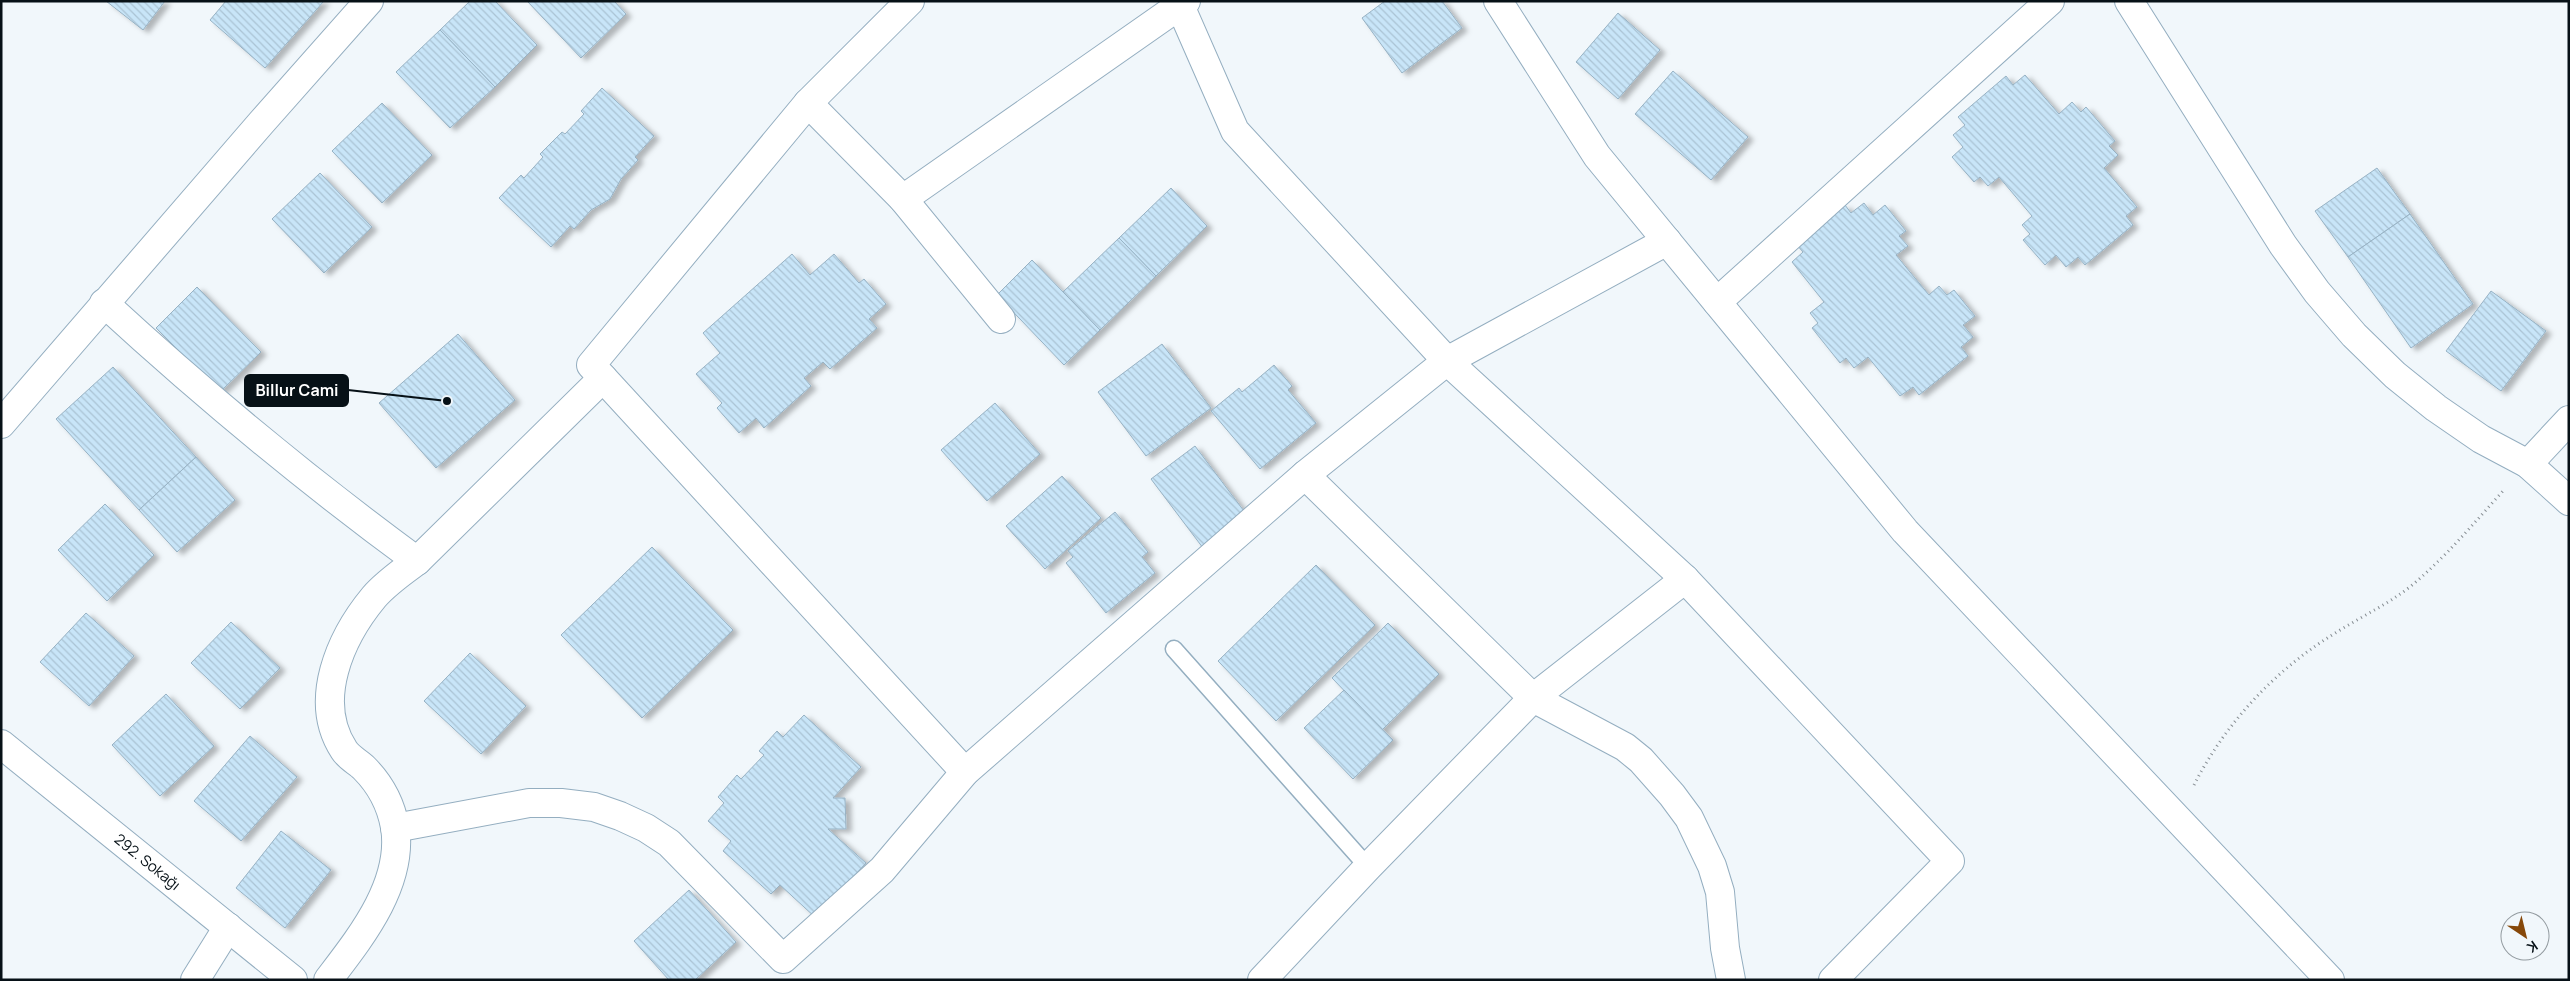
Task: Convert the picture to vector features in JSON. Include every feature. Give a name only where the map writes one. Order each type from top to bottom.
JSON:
[{"type":"street","points":[[1,424],[104,303],[369,1]]},
{"type":"street","points":[[910,1],[808,103],[591,365],[965,772]]},
{"type":"street","points":[[1498,1],[1598,156],[1905,531],[2330,980]]},
{"type":"street","points":[[1717,302],[2050,1]]},
{"type":"street","points":[[2130,1],[2283,245],[2317,292],[2354,335],[2395,375],[2444,414],[2481,438],[2528,464],[2569,501]]},
{"type":"street","points":[[903,199],[1182,2],[1235,130],[1447,361],[1685,579],[1950,861],[1833,980]]},
{"type":"street","points":[[808,103],[903,199],[1001,319]]},
{"type":"street","points":[[395,828],[529,803],[562,803],[594,807],[646,828],[669,843],[783,959],[882,870],[965,772],[1305,475],[1447,361],[1667,241]]},
{"type":"street","points":[[104,303],[186,379],[272,451],[417,561]]},
{"type":"street","points":[[328,980],[349,952],[388,887],[394,861],[395,828],[388,805],[378,785],[363,767],[345,753],[336,737],[331,720],[330,687],[344,643],[374,596],[394,577],[417,561],[603,378]]},
{"type":"street","points":[[2528,464],[2569,420]]},
{"type":"street","points":[[1305,475],[1533,698],[1626,747],[1641,760],[1689,818],[1705,849],[1720,892],[1725,948],[1731,980]]},
{"type":"street","points":[[1262,980],[1368,867],[1533,698],[1685,579]]},
{"type":"street","name":"292. Sokağı","points":[[1,744],[293,980]]},
{"type":"street","points":[[195,980],[228,927]]},
{"type":"lane","points":[[1174,649],[1368,867]]},
{"type":"path","points":[[2176,818],[2216,747],[2266,687],[2300,657],[2337,631],[2377,611],[2441,560],[2528,464]]},
{"type":"building","points":[[106,1],[165,1],[143,30]]},
{"type":"building","points":[[226,1],[324,1],[265,68],[210,20]]},
{"type":"building","points":[[470,1],[495,1],[537,45],[495,87],[440,30]]},
{"type":"building","points":[[527,1],[614,1],[626,14],[581,58]]},
{"type":"building","points":[[1385,1],[1442,1],[1462,28],[1402,73],[1362,18]]},
{"type":"building","points":[[1618,13],[1660,50],[1618,99],[1576,62]]},
{"type":"building","points":[[440,30],[495,87],[450,128],[396,72]]},
{"type":"building","points":[[1673,71],[1748,137],[1711,180],[1635,114]]},
{"type":"building","points":[[2025,75],[2059,114],[2072,102],[2081,112],[2086,107],[2115,141],[2109,146],[2118,155],[2104,168],[2137,207],[2126,216],[2133,225],[2085,265],[2078,257],[2066,267],[2056,255],[2045,265],[2023,240],[2030,234],[2022,225],[2032,216],[1999,177],[1988,186],[1980,177],[1974,182],[1952,157],[1963,147],[1953,135],[1965,125],[1958,117],[2006,76],[2013,85]]},
{"type":"building","points":[[602,88],[654,136],[635,157],[638,160],[621,179],[610,199],[591,210],[574,229],[570,226],[551,247],[499,198],[521,175],[524,178],[543,157],[540,154],[562,132],[565,134],[584,114],[581,111]]},
{"type":"building","points":[[382,103],[432,155],[382,203],[332,151]]},
{"type":"building","points":[[2377,168],[2410,214],[2348,257],[2315,211]]},
{"type":"building","points":[[320,173],[372,227],[324,273],[272,219]]},
{"type":"building","points":[[1171,188],[1207,226],[1156,276],[1119,238]]},
{"type":"building","points":[[1864,203],[1873,215],[1885,205],[1906,231],[1899,236],[1908,246],[1896,255],[1929,295],[1939,286],[1947,295],[1954,290],[1975,316],[1963,325],[1973,337],[1961,347],[1968,356],[1919,395],[1913,387],[1900,396],[1868,357],[1854,368],[1846,358],[1840,363],[1812,328],[1818,323],[1810,313],[1824,302],[1792,262],[1803,252],[1796,244],[1845,205],[1851,213]]},
{"type":"building","points":[[2410,214],[2473,304],[2411,348],[2348,257]]},
{"type":"building","points":[[1119,238],[1156,276],[1100,330],[1063,292]]},
{"type":"building","points":[[792,254],[810,275],[834,254],[859,283],[864,279],[886,304],[869,319],[877,328],[830,369],[823,362],[804,378],[811,386],[764,428],[756,418],[739,433],[717,408],[722,403],[696,374],[720,353],[703,333]]},
{"type":"building","points":[[1032,260],[1100,330],[1064,365],[997,295]]},
{"type":"building","points":[[197,287],[261,352],[220,392],[156,328]]},
{"type":"building","points":[[2491,291],[2546,331],[2501,391],[2446,351]]},
{"type":"building","points":[[458,334],[515,400],[436,468],[379,403]]},
{"type":"building","points":[[1162,344],[1211,408],[1146,456],[1098,392]]},
{"type":"building","points":[[1274,365],[1292,386],[1288,390],[1316,423],[1260,469],[1211,411],[1239,388],[1242,392]]},
{"type":"building","points":[[113,367],[196,457],[139,510],[56,419]]},
{"type":"building","points":[[995,403],[1040,454],[987,501],[941,450]]},
{"type":"building","points":[[1195,446],[1247,515],[1203,548],[1151,479]]},
{"type":"building","points":[[196,457],[235,500],[177,552],[139,510]]},
{"type":"building","points":[[1062,476],[1101,518],[1045,569],[1006,526]]},
{"type":"building","points":[[105,504],[154,555],[107,601],[58,550]]},
{"type":"building","points":[[1115,512],[1148,552],[1142,557],[1155,573],[1106,613],[1066,563],[1073,557],[1068,551]]},
{"type":"building","points":[[652,547],[733,630],[642,718],[561,635]]},
{"type":"building","points":[[1316,565],[1375,625],[1276,721],[1218,661]]},
{"type":"building","points":[[86,613],[134,656],[89,706],[40,662]]},
{"type":"building","points":[[231,622],[280,668],[240,709],[191,663]]},
{"type":"building","points":[[1388,623],[1439,674],[1382,730],[1332,678]]},
{"type":"building","points":[[470,653],[526,706],[481,754],[424,701]]},
{"type":"building","points":[[1344,690],[1393,740],[1353,779],[1304,728]]},
{"type":"building","points":[[166,694],[214,746],[160,796],[112,745]]},
{"type":"building","points":[[804,715],[861,767],[833,798],[845,798],[846,829],[828,829],[866,863],[853,877],[858,881],[816,918],[780,885],[771,894],[723,851],[731,841],[708,821],[724,803],[718,797],[737,775],[741,779],[764,755],[759,751],[777,731],[783,737]]},
{"type":"building","points":[[250,736],[297,777],[241,841],[194,801]]},
{"type":"building","points":[[281,831],[331,870],[285,928],[236,888]]},
{"type":"building","points":[[689,890],[736,942],[695,980],[669,980],[634,941]]},
{"type":"place","name":"Billur Cami","points":[[447,401]]}]
